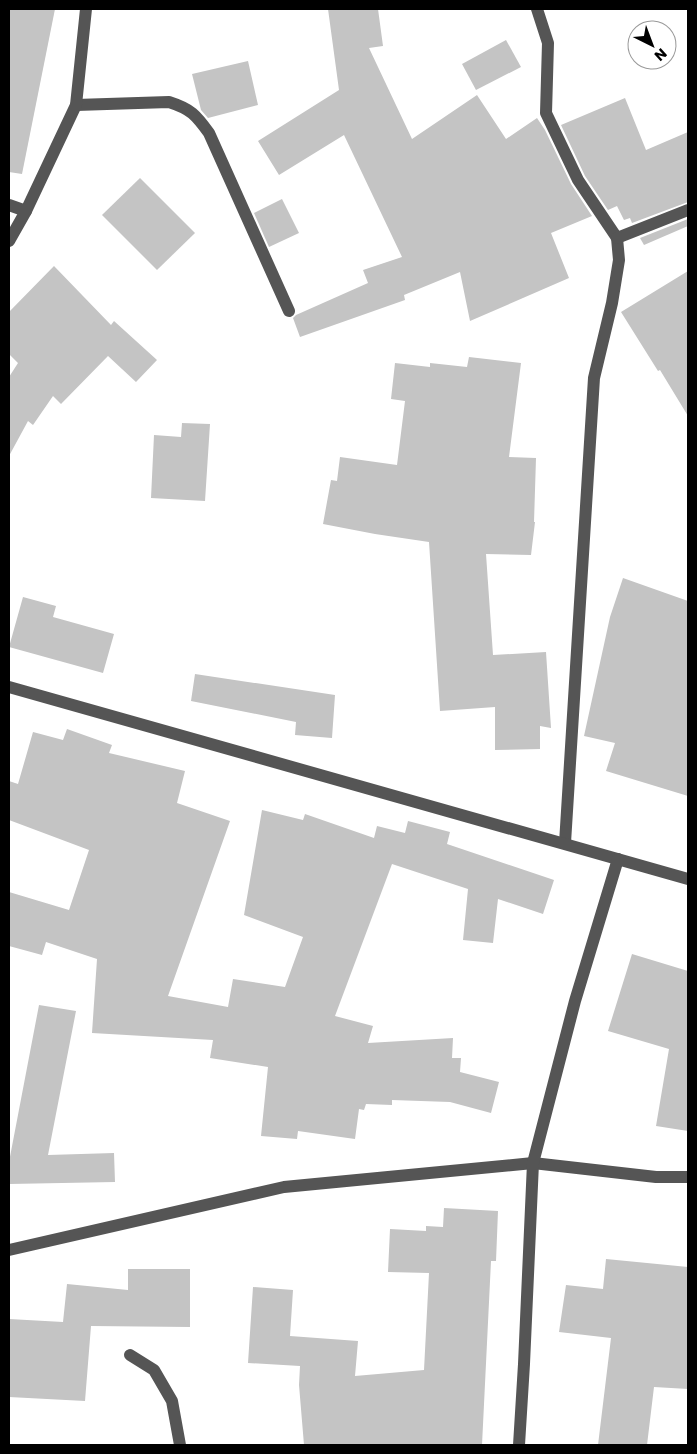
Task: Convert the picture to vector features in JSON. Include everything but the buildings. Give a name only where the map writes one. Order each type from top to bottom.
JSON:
[{"type":"street","points":[[9,241],[26,211],[76,105],[86,9]]},
{"type":"street","points":[[536,9],[548,43],[546,112],[578,180],[617,238],[619,260],[612,303],[594,378],[565,844]]},
{"type":"street","points":[[76,105],[169,102],[183,106],[196,116],[209,133],[289,311]]},
{"type":"street","points":[[9,205],[26,211]]},
{"type":"street","points":[[617,238],[688,210]]},
{"type":"street","points":[[9,687],[688,879]]},
{"type":"street","points":[[519,1445],[533,1163],[575,1001],[618,859]]},
{"type":"street","points":[[9,1250],[284,1187],[533,1163],[656,1177],[688,1177]]},
{"type":"street","points":[[130,1355],[154,1370],[172,1401],[180,1445]]}]
